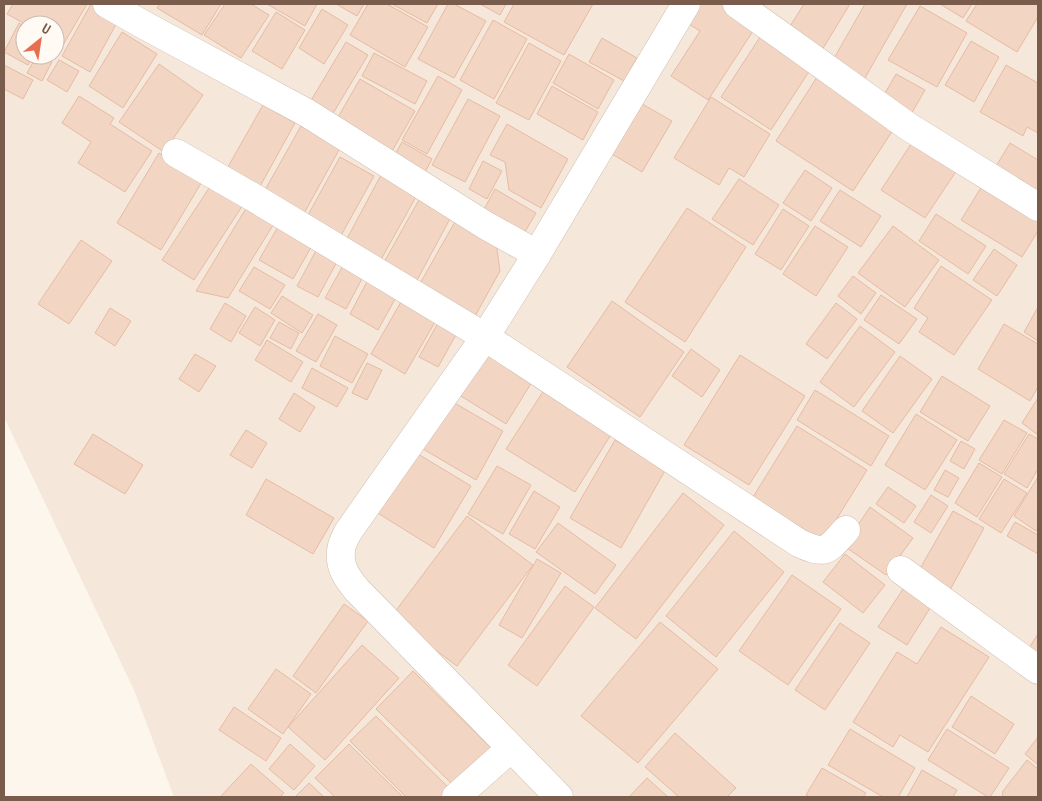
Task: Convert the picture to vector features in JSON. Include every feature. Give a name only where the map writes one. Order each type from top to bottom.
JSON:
[{"type":"street","points":[[107,4],[146,14],[308,113],[485,225],[537,254]]},
{"type":"street","points":[[559,797],[357,590],[346,577],[341,566],[340,550],[348,532],[485,337],[537,254],[686,4]]},
{"type":"street","points":[[737,4],[909,127],[1038,207]]},
{"type":"street","points":[[176,153],[485,337],[799,543],[811,549],[824,551],[846,530]]},
{"type":"street","points":[[902,570],[1038,670]]},
{"type":"street","points":[[456,797],[511,748]]},
{"type":"shaded area","points":[[4,4],[1038,4],[1038,797],[174,797],[134,690],[4,417]]},
{"type":"building","points":[[13,4],[87,4],[65,42],[65,15],[15,15],[15,18],[7,14]]},
{"type":"building","points":[[91,4],[95,4],[120,17],[90,72],[65,58],[65,51]]},
{"type":"building","points":[[160,4],[221,4],[202,35],[157,8]]},
{"type":"building","points":[[225,4],[251,4],[269,15],[241,58],[204,35]]},
{"type":"building","points":[[267,4],[317,4],[305,26]]},
{"type":"building","points":[[336,4],[364,4],[357,16]]},
{"type":"building","points":[[368,4],[387,4],[428,27],[405,67],[350,35]]},
{"type":"building","points":[[392,4],[438,4],[427,23]]},
{"type":"building","points":[[448,4],[454,4],[486,21],[454,78],[418,59]]},
{"type":"building","points":[[480,4],[506,4],[500,15]]},
{"type":"building","points":[[514,4],[593,4],[564,55],[504,22]]},
{"type":"building","points":[[695,4],[724,4],[757,25],[708,100],[671,76],[700,31],[684,21]]},
{"type":"building","points":[[804,4],[850,4],[819,55],[785,34]]},
{"type":"building","points":[[865,4],[907,4],[861,85],[829,67]]},
{"type":"building","points":[[940,4],[972,4],[963,18]]},
{"type":"building","points":[[977,4],[1038,4],[1038,17],[1017,52],[966,21]]},
{"type":"building","points":[[920,6],[967,33],[937,87],[888,60]]},
{"type":"building","points":[[322,9],[348,25],[324,64],[299,48]]},
{"type":"building","points":[[276,12],[305,30],[282,69],[252,51]]},
{"type":"building","points":[[493,20],[527,39],[494,99],[460,80]]},
{"type":"building","points":[[15,31],[15,58],[4,52]]},
{"type":"building","points":[[122,32],[157,54],[123,108],[89,86]]},
{"type":"building","points":[[762,34],[812,67],[771,130],[721,97]]},
{"type":"building","points":[[602,38],[637,58],[624,81],[589,62]]},
{"type":"building","points":[[971,41],[999,57],[974,102],[945,85]]},
{"type":"building","points":[[346,42],[368,55],[332,115],[310,102]]},
{"type":"building","points":[[529,43],[561,61],[529,120],[496,103]]},
{"type":"building","points":[[374,53],[427,81],[415,104],[362,76]]},
{"type":"building","points":[[569,54],[614,80],[598,109],[553,83]]},
{"type":"building","points":[[65,63],[79,71],[67,92],[47,80],[56,65],[65,65]]},
{"type":"building","points":[[159,64],[203,95],[164,152],[119,122]]},
{"type":"building","points":[[4,65],[33,80],[23,99],[4,89]]},
{"type":"building","points":[[31,65],[50,65],[42,81],[27,73]]},
{"type":"building","points":[[1006,65],[1038,83],[1038,133],[1027,127],[1023,136],[980,112]]},
{"type":"building","points":[[819,74],[897,124],[853,191],[776,141]]},
{"type":"building","points":[[896,74],[925,90],[910,116],[881,100]]},
{"type":"building","points":[[438,76],[462,90],[427,154],[402,140]]},
{"type":"building","points":[[360,79],[415,111],[392,151],[337,119]]},
{"type":"building","points":[[552,86],[598,112],[583,140],[537,114]]},
{"type":"building","points":[[79,96],[114,118],[110,124],[152,151],[125,192],[78,163],[91,142],[62,123]]},
{"type":"building","points":[[711,97],[770,134],[744,177],[729,168],[719,185],[674,158]]},
{"type":"building","points":[[468,99],[500,116],[465,182],[432,165]]},
{"type":"building","points":[[637,101],[672,121],[642,172],[607,151]]},
{"type":"building","points":[[263,105],[295,123],[258,190],[225,172]]},
{"type":"building","points":[[507,124],[568,159],[541,208],[509,190],[505,162],[490,155]]},
{"type":"building","points":[[301,126],[340,148],[301,219],[261,197]]},
{"type":"building","points":[[915,138],[959,167],[925,218],[881,190]]},
{"type":"building","points":[[402,142],[432,159],[424,174],[393,158]]},
{"type":"building","points":[[1010,143],[1038,160],[1037,193],[995,168]]},
{"type":"building","points":[[159,153],[203,180],[161,250],[117,223]]},
{"type":"building","points":[[340,157],[374,176],[338,241],[304,222]]},
{"type":"building","points":[[483,161],[502,171],[487,199],[469,189]]},
{"type":"building","points":[[805,170],[832,188],[811,221],[783,203]]},
{"type":"building","points":[[381,175],[417,195],[378,265],[343,246]]},
{"type":"building","points":[[739,179],[779,205],[753,245],[712,219]]},
{"type":"building","points":[[211,185],[243,205],[194,280],[162,260]]},
{"type":"building","points":[[982,186],[1038,220],[1038,231],[1022,257],[961,220]]},
{"type":"building","points":[[495,189],[536,213],[522,237],[482,213]]},
{"type":"building","points":[[840,190],[881,216],[861,247],[820,221]]},
{"type":"building","points":[[420,198],[452,215],[416,282],[383,264]]},
{"type":"building","points":[[248,205],[275,222],[228,298],[196,291]]},
{"type":"building","points":[[687,208],[746,247],[685,342],[625,302]]},
{"type":"building","points":[[783,209],[809,226],[781,270],[755,254]]},
{"type":"building","points":[[936,214],[986,246],[968,274],[919,241]]},
{"type":"building","points":[[456,220],[496,242],[500,271],[474,318],[418,287]]},
{"type":"building","points":[[279,225],[313,244],[293,279],[259,260]]},
{"type":"building","points":[[815,226],[848,247],[816,296],[783,274]]},
{"type":"building","points":[[893,226],[939,260],[905,307],[858,273]]},
{"type":"building","points":[[81,240],[112,261],[69,324],[38,304]]},
{"type":"building","points":[[318,247],[339,258],[318,297],[297,286]]},
{"type":"building","points":[[994,249],[1017,265],[997,296],[973,280]]},
{"type":"building","points":[[345,262],[365,273],[346,309],[325,298]]},
{"type":"building","points":[[941,266],[992,300],[954,355],[919,332],[928,318],[914,308]]},
{"type":"building","points":[[254,267],[285,285],[270,309],[239,291]]},
{"type":"building","points":[[370,276],[399,292],[378,330],[350,314]]},
{"type":"building","points":[[853,276],[876,293],[861,314],[838,296]]},
{"type":"building","points":[[405,295],[439,315],[405,374],[371,354]]},
{"type":"building","points":[[881,295],[917,319],[899,344],[864,320]]},
{"type":"building","points":[[282,296],[313,315],[302,333],[271,313]]},
{"type":"building","points":[[612,301],[684,352],[640,417],[567,367]]},
{"type":"building","points":[[225,303],[246,316],[231,342],[210,329]]},
{"type":"building","points":[[836,303],[857,319],[827,359],[806,344]]},
{"type":"building","points":[[255,307],[275,320],[260,346],[239,333]]},
{"type":"building","points":[[1038,307],[1038,341],[1024,332]]},
{"type":"building","points":[[110,308],[131,321],[115,346],[95,333]]},
{"type":"building","points":[[318,314],[337,325],[316,362],[296,351]]},
{"type":"building","points":[[279,322],[299,333],[291,349],[270,338]]},
{"type":"building","points":[[438,323],[457,333],[438,367],[419,357]]},
{"type":"building","points":[[1004,324],[1038,344],[1038,387],[1030,401],[978,369]]},
{"type":"building","points":[[860,326],[895,352],[854,407],[820,382]]},
{"type":"building","points":[[335,336],[368,354],[352,383],[320,366]]},
{"type":"building","points":[[267,340],[303,362],[291,382],[255,360]]},
{"type":"building","points":[[485,346],[535,377],[506,424],[456,393]]},
{"type":"building","points":[[691,349],[720,370],[702,397],[672,376]]},
{"type":"building","points":[[195,354],[216,366],[199,392],[179,379]]},
{"type":"building","points":[[740,355],[805,396],[749,485],[684,445]]},
{"type":"building","points":[[900,356],[932,379],[893,433],[862,411]]},
{"type":"building","points":[[367,363],[382,370],[367,400],[352,393]]},
{"type":"building","points":[[312,368],[348,388],[337,407],[302,388]]},
{"type":"building","points":[[942,376],[990,406],[968,441],[920,412]]},
{"type":"building","points":[[544,390],[612,433],[575,492],[506,449]]},
{"type":"building","points":[[815,390],[889,436],[871,466],[797,420]]},
{"type":"building","points":[[294,393],[315,407],[300,432],[279,419]]},
{"type":"building","points":[[1038,398],[1038,435],[1022,423]]},
{"type":"building","points":[[451,401],[503,431],[476,480],[423,449]]},
{"type":"building","points":[[916,414],[957,440],[925,490],[885,465]]},
{"type":"building","points":[[1004,420],[1027,433],[1002,474],[979,460]]},
{"type":"building","points":[[797,426],[867,470],[823,541],[753,497]]},
{"type":"building","points":[[246,430],[267,443],[252,468],[230,455]]},
{"type":"building","points":[[93,434],[143,465],[125,494],[74,464]]},
{"type":"building","points":[[1029,434],[1038,439],[1038,469],[1027,488],[1004,474]]},
{"type":"building","points":[[615,440],[666,469],[621,548],[570,518]]},
{"type":"building","points":[[961,441],[975,449],[964,469],[950,461]]},
{"type":"building","points":[[413,451],[471,486],[434,548],[376,512]]},
{"type":"building","points":[[979,463],[1002,477],[977,517],[955,503]]},
{"type":"building","points":[[497,466],[531,485],[503,534],[468,514]]},
{"type":"building","points":[[945,470],[959,478],[948,497],[934,490]]},
{"type":"building","points":[[1038,477],[1038,528],[1036,531],[1014,516]]},
{"type":"building","points":[[266,479],[334,518],[313,554],[246,515]]},
{"type":"building","points":[[1004,479],[1027,493],[1001,533],[979,519]]},
{"type":"building","points":[[888,487],[916,506],[904,523],[876,504]]},
{"type":"building","points":[[534,491],[560,507],[535,549],[509,534]]},
{"type":"building","points":[[683,493],[724,525],[636,639],[595,608]]},
{"type":"building","points":[[931,495],[948,506],[931,533],[914,522]]},
{"type":"building","points":[[870,507],[913,538],[886,575],[844,546]]},
{"type":"building","points":[[953,511],[984,528],[950,590],[918,572]]},
{"type":"building","points":[[467,516],[533,565],[457,666],[391,617]]},
{"type":"building","points":[[1015,522],[1038,535],[1038,554],[1007,536]]},
{"type":"building","points":[[558,523],[616,565],[595,594],[536,552]]},
{"type":"building","points":[[734,531],[784,572],[716,657],[666,616]]},
{"type":"building","points":[[845,554],[885,585],[863,613],[823,582]]},
{"type":"building","points":[[537,559],[561,573],[522,638],[499,625]]},
{"type":"building","points":[[792,575],[841,609],[788,685],[739,651]]},
{"type":"building","points":[[909,580],[937,597],[907,645],[878,627]]},
{"type":"building","points":[[565,586],[594,607],[537,686],[508,665]]},
{"type":"building","points":[[344,604],[368,621],[316,693],[293,676]]},
{"type":"building","points":[[660,622],[718,669],[638,763],[581,716]]},
{"type":"building","points":[[840,623],[870,643],[825,710],[795,690]]},
{"type":"building","points":[[941,627],[989,657],[928,752],[900,735],[893,747],[853,722],[897,652],[917,664]]},
{"type":"building","points":[[1038,634],[1038,654],[1029,648]]},
{"type":"building","points":[[362,645],[399,678],[325,760],[288,727]]},
{"type":"building","points":[[276,669],[311,694],[283,734],[248,709]]},
{"type":"building","points":[[413,671],[493,750],[455,787],[376,709]]},
{"type":"building","points":[[971,696],[1014,724],[995,754],[952,727]]},
{"type":"building","points":[[234,707],[281,738],[266,761],[219,730]]},
{"type":"building","points":[[376,716],[451,790],[444,797],[406,797],[350,741]]},
{"type":"building","points":[[850,729],[915,768],[898,797],[883,797],[828,765]]},
{"type":"building","points":[[947,729],[1009,768],[990,797],[928,760]]},
{"type":"building","points":[[675,733],[736,788],[727,797],[679,797],[645,767]]},
{"type":"building","points":[[1038,737],[1038,765],[1025,754]]},
{"type":"building","points":[[290,744],[315,766],[294,790],[269,769]]},
{"type":"building","points":[[349,744],[403,797],[335,797],[315,778]]},
{"type":"building","points":[[1027,760],[1038,769],[1038,797],[1002,797],[1003,791]]},
{"type":"building","points":[[251,764],[284,793],[280,797],[220,797]]},
{"type":"building","points":[[822,768],[866,793],[863,797],[810,797],[806,795]]},
{"type":"building","points":[[922,770],[957,790],[953,797],[907,797]]},
{"type":"building","points":[[647,778],[668,797],[629,797]]},
{"type":"building","points":[[309,783],[324,797],[295,797]]}]
